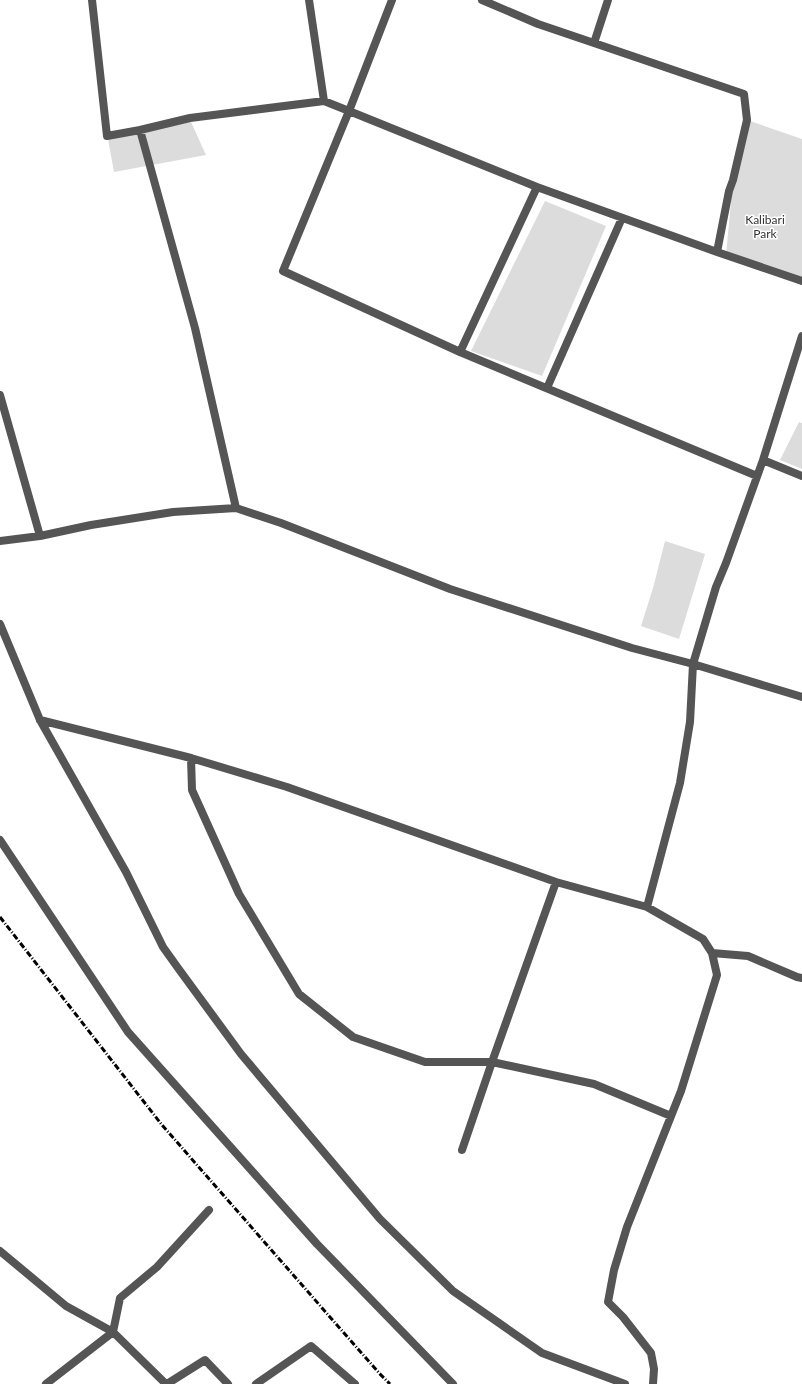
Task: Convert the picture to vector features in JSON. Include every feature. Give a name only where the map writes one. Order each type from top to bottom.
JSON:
[{"type":"street","points":[[92,0],[107,136],[190,118],[324,101],[537,187],[802,281]]},
{"type":"street","points":[[309,0],[324,101]]},
{"type":"street","points":[[392,0],[349,111],[282,271],[460,352],[757,476]]},
{"type":"street","points":[[482,0],[538,24],[744,94],[747,120],[729,191],[717,252]]},
{"type":"street","points":[[594,42],[608,0]]},
{"type":"street","points":[[140,130],[195,328],[236,508]]},
{"type":"street","points":[[460,352],[537,187]]},
{"type":"street","points":[[547,388],[622,218]]},
{"type":"street","points":[[647,907],[680,783],[690,722],[693,664],[716,587],[763,460],[802,336]]},
{"type":"street","points":[[0,395],[40,536]]},
{"type":"street","points":[[763,460],[802,476]]},
{"type":"street","points":[[0,541],[40,536],[91,525],[173,512],[236,508],[281,523],[450,589],[632,648],[693,664],[802,697]]},
{"type":"street","points":[[0,624],[40,720],[126,872],[164,946],[178,968],[242,1054],[380,1219],[453,1291],[542,1353],[625,1384]]},
{"type":"street","points":[[40,720],[191,758],[287,787],[556,882],[647,907],[703,939],[712,953],[717,975],[681,1092],[627,1227],[614,1270],[608,1302],[623,1317],[651,1353],[654,1369],[653,1384]]},
{"type":"street","points":[[191,758],[192,790],[239,894],[299,994],[353,1038],[425,1062],[492,1062],[594,1084],[671,1116]]},
{"type":"street","points":[[0,840],[128,1032],[316,1244],[452,1384]]},
{"type":"street","points":[[462,1150],[556,882]]},
{"type":"street","points":[[712,953],[748,956],[802,978]]},
{"type":"street","points":[[46,1384],[113,1332],[120,1298],[157,1267],[209,1210]]},
{"type":"street","points":[[0,1251],[66,1306],[113,1332],[167,1384],[205,1360],[228,1384]]},
{"type":"street","points":[[256,1384],[311,1346],[355,1384]]},
{"type":"green space","name":"Kalibari Park","points":[[747,120],[802,139],[802,281],[726,255],[733,180]]},
{"type":"green space","points":[[191,122],[206,155],[114,172],[108,139]]},
{"type":"green space","points":[[545,201],[606,226],[542,376],[471,351]]},
{"type":"green space","points":[[799,422],[802,423],[802,469],[780,460]]},
{"type":"green space","points":[[665,541],[705,554],[679,639],[641,626],[653,588]]},
{"type":"railway","points":[[0,917],[162,1125],[390,1384]]}]
